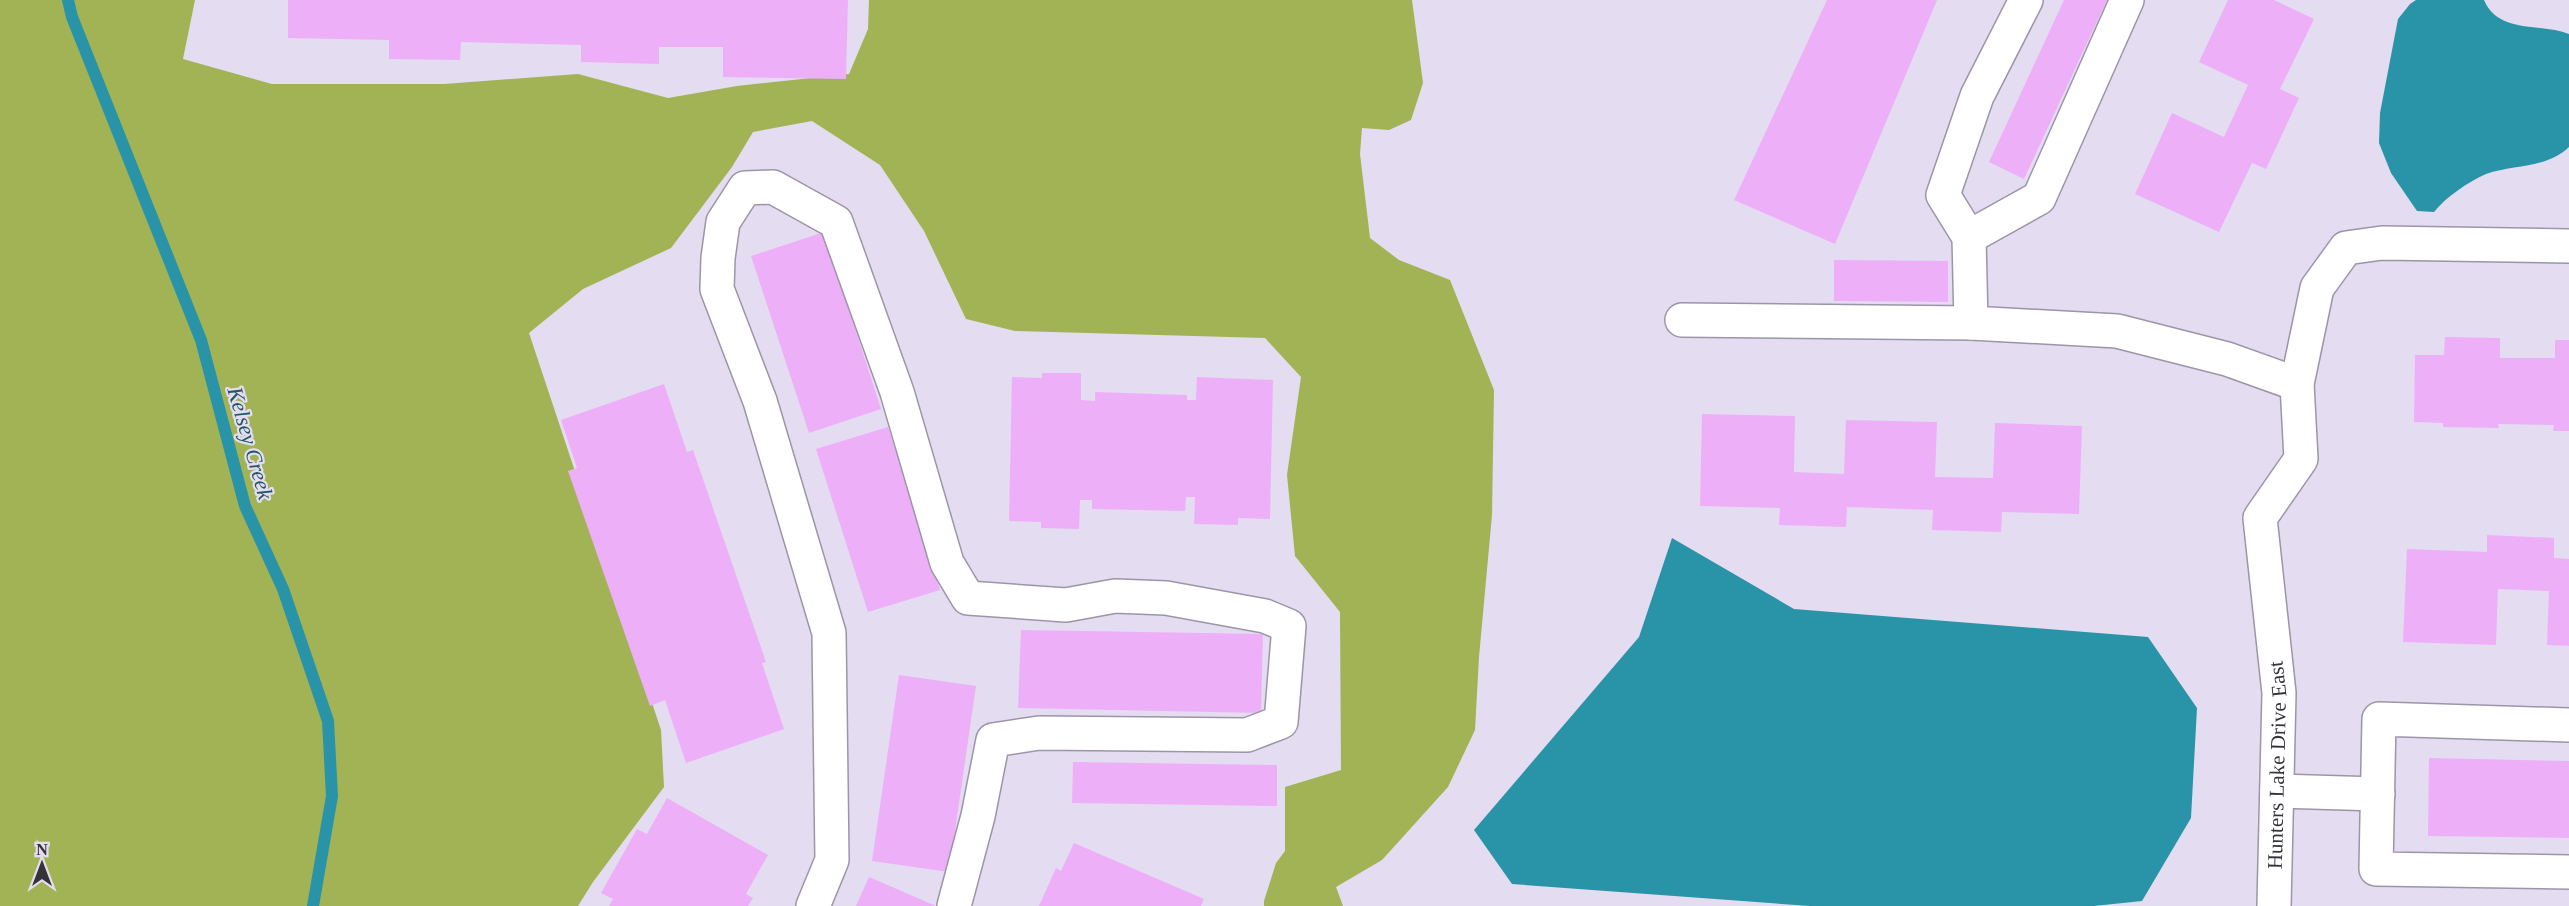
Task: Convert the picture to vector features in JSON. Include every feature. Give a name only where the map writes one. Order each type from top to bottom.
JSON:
[{"type":"street","points":[[1971,323],[1969,237],[1943,195],[1977,96],[2026,0]]},
{"type":"street","points":[[1969,237],[2039,198],[2127,0]]},
{"type":"street","points":[[813,906],[832,860],[830,633],[760,401],[717,289],[723,222],[745,188],[773,187],[836,222],[897,392],[947,563],[968,598],[1066,605],[1115,596],[1166,598],[1265,616],[1289,626],[1281,722],[1246,735],[1039,733],[993,740],[978,816],[954,906]]},
{"type":"street","points":[[1682,320],[1971,323],[2117,330],[2227,359],[2297,384],[2316,288],[2346,248],[2382,243],[2569,246]]},
{"type":"street","name":"Hunters Lake Drive East","points":[[2274,906],[2279,693],[2260,518],[2301,459],[2297,384]]},
{"type":"street","points":[[2569,725],[2379,719],[2376,869],[2569,872]]},
{"type":"street","points":[[2277,791],[2378,794]]},
{"type":"green space","points":[[0,0],[195,0],[183,59],[272,84],[444,84],[578,74],[668,98],[737,86],[849,74],[868,29],[869,0],[1412,0],[1423,83],[1411,120],[1389,130],[1362,128],[1360,154],[1370,238],[1399,260],[1450,280],[1494,390],[1492,515],[1475,730],[1448,787],[1382,860],[1336,887],[1343,906],[1264,906],[1276,863],[1285,851],[1285,787],[1341,770],[1340,612],[1295,556],[1287,475],[1301,377],[1265,338],[1015,331],[966,319],[924,231],[880,165],[812,121],[753,132],[732,167],[671,248],[583,289],[529,333],[661,730],[664,787],[593,882],[578,906],[0,906]]},
{"type":"water","points":[[2416,0],[2484,0],[2491,11],[2510,23],[2569,34],[2569,147],[2540,163],[2497,171],[2479,177],[2451,195],[2434,212],[2417,211],[2391,173],[2379,143],[2380,113],[2398,19]]},
{"type":"water","points":[[1672,538],[1794,609],[2148,637],[2197,708],[2191,818],[2142,901],[2094,906],[1810,906],[1512,884],[1474,830],[1639,637]]},
{"type":"building","points":[[288,0],[848,0],[846,79],[723,77],[723,47],[659,47],[659,64],[581,62],[581,45],[461,42],[460,60],[389,59],[389,40],[288,38]]},
{"type":"building","points":[[1827,0],[1937,0],[1835,244],[1734,200]]},
{"type":"building","points":[[2064,0],[2107,0],[2024,179],[1989,162]]},
{"type":"building","points":[[2228,0],[2274,0],[2314,19],[2280,89],[2299,98],[2266,169],[2252,163],[2219,232],[2135,194],[2172,113],[2224,137],[2248,85],[2199,62]]},
{"type":"building","points":[[824,232],[881,409],[809,433],[751,256]]},
{"type":"building","points":[[1834,260],[1948,261],[1948,302],[1834,301]]},
{"type":"building","points":[[2445,337],[2500,338],[2500,358],[2555,358],[2555,340],[2569,340],[2569,431],[2553,431],[2554,425],[2498,424],[2499,428],[2443,427],[2443,423],[2414,422],[2415,355],[2444,355]]},
{"type":"building","points":[[1042,373],[1081,373],[1081,400],[1095,401],[1095,392],[1187,395],[1187,400],[1196,400],[1197,377],[1273,380],[1270,519],[1238,518],[1238,525],[1194,524],[1195,497],[1186,497],[1185,511],[1092,509],[1092,500],[1080,500],[1079,529],[1041,528],[1041,522],[1009,521],[1012,377],[1042,378]]},
{"type":"building","points":[[664,384],[687,452],[693,450],[766,662],[762,663],[784,729],[686,763],[665,700],[650,706],[568,471],[577,468],[561,420]]},
{"type":"building","points":[[1702,414],[1795,416],[1794,472],[1844,474],[1846,420],[1937,422],[1935,477],[1993,478],[1995,423],[2082,426],[2079,514],[2002,512],[2001,532],[1932,530],[1933,510],[1847,507],[1846,527],[1779,525],[1780,508],[1700,506]]},
{"type":"building","points":[[888,427],[940,590],[868,612],[816,449]]},
{"type":"building","points":[[2487,535],[2554,538],[2554,558],[2569,559],[2569,646],[2547,645],[2549,591],[2498,589],[2496,645],[2403,642],[2407,549],[2487,552]]},
{"type":"building","points":[[1021,630],[1263,634],[1261,713],[1018,708]]},
{"type":"building","points":[[899,675],[976,686],[949,872],[872,861]]},
{"type":"building","points":[[2429,758],[2569,761],[2569,838],[2428,836]]},
{"type":"building","points":[[1073,762],[1277,765],[1277,806],[1072,803]]},
{"type":"building","points":[[667,798],[768,855],[746,894],[753,898],[748,906],[609,906],[613,899],[601,893],[637,829],[647,834]]},
{"type":"building","points":[[1074,843],[1204,899],[1201,906],[1039,906],[1056,868],[1061,871]]},
{"type":"building","points":[[869,877],[936,906],[856,906]]},
{"type":"waterway","name":"Kelsey Creek","points":[[68,0],[72,17],[201,340],[245,506],[283,589],[328,721],[332,796],[313,906]]}]
